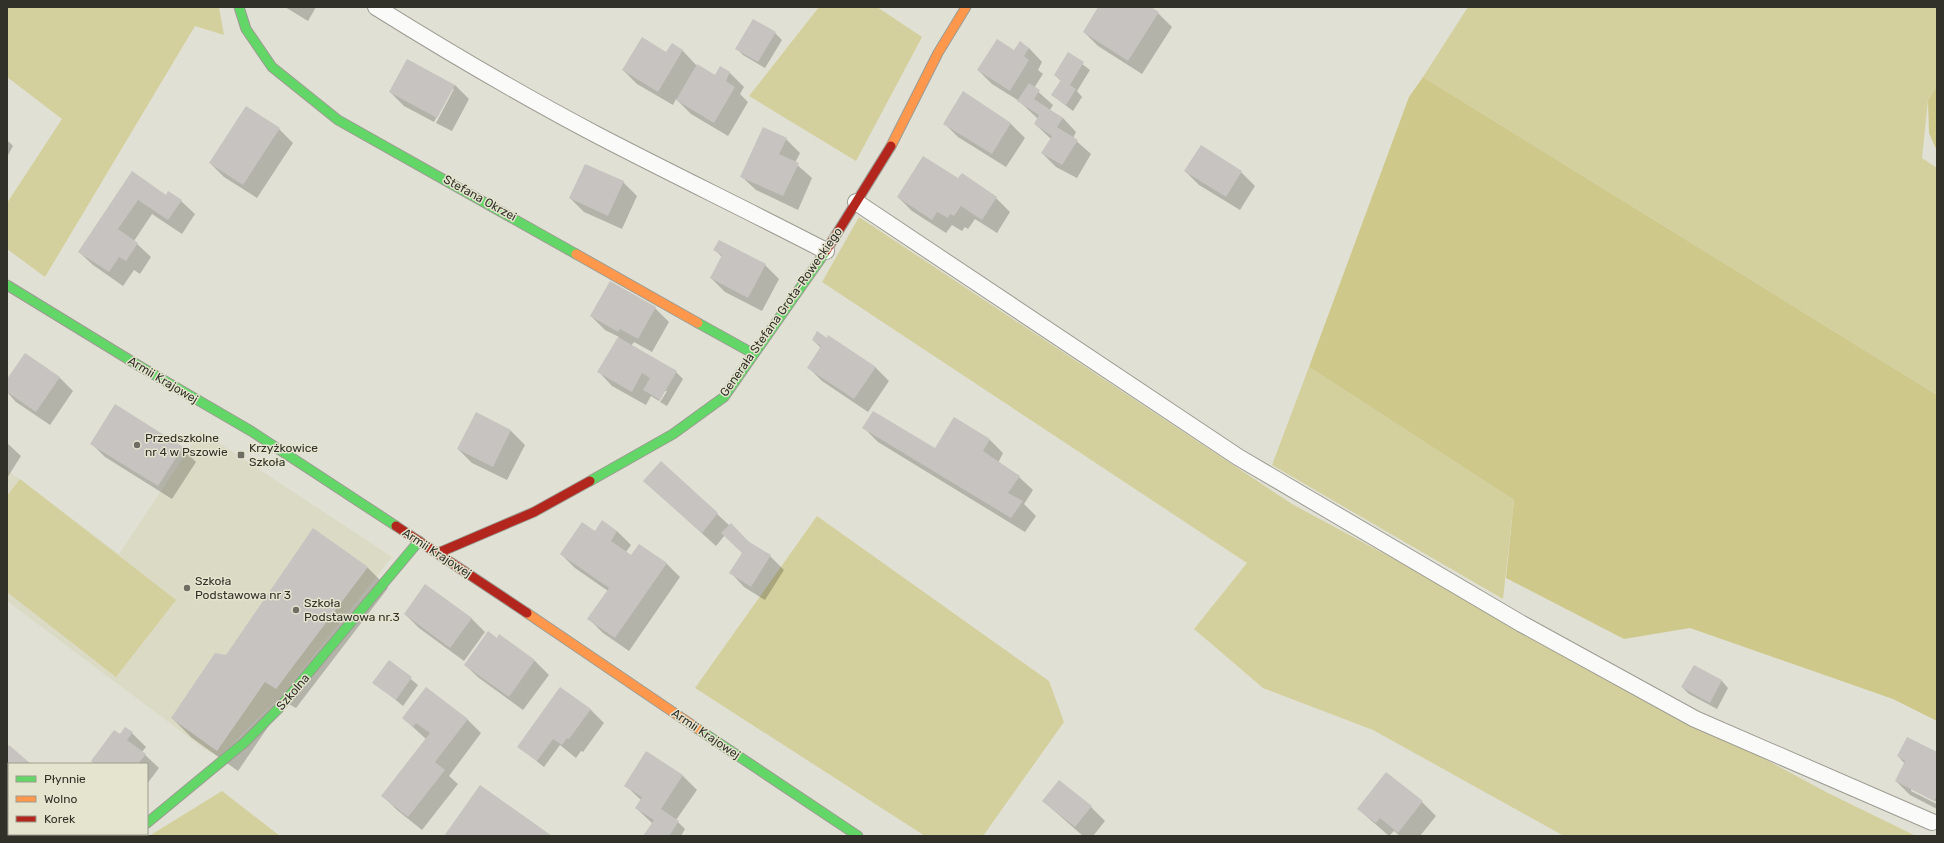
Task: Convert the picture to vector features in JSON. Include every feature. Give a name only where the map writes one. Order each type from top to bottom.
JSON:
[{"type":"street","name":"Stefana Okrzei","points":[[239,7],[246,29],[272,67],[338,120],[754,354]]},
{"type":"street","name":"Generała Stefana Grota-Roweckiego","points":[[438,553],[534,512],[673,434],[724,396],[826,251],[891,146],[938,53],[966,7]]},
{"type":"street","name":"Armii Krajowej","points":[[7,285],[140,367],[251,431],[419,540],[858,836]]},
{"type":"street","name":"Szkolna","points":[[148,822],[245,742],[279,708],[419,540]]},
{"type":"lane","points":[[376,7],[443,49],[595,134],[728,200],[826,251]]},
{"type":"lane","points":[[856,202],[1238,457],[1522,624],[1696,719],[1932,822]]},
{"type":"shaded area","points":[[7,7],[219,7],[224,35],[195,26],[45,277],[7,249],[7,203],[62,119],[7,77]]},
{"type":"shaded area","points":[[819,7],[877,7],[922,37],[856,161],[749,96]]},
{"type":"shaded area","points":[[1468,7],[1937,7],[1937,86],[1928,100],[1922,158],[1937,168],[1937,395],[1423,77]]},
{"type":"shaded area","points":[[1423,77],[1937,395],[1937,721],[1893,699],[1690,628],[1624,639],[1506,578],[1514,500],[1309,367],[1409,97]]},
{"type":"shaded area","points":[[1937,86],[1937,151],[1929,133],[1928,100]]},
{"type":"shaded area","points":[[859,217],[1292,504],[1826,792],[1916,836],[1564,836],[1373,730],[1263,688],[1194,629],[1247,563],[822,282]]},
{"type":"shaded area","points":[[1309,367],[1514,500],[1503,599],[1272,465]]},
{"type":"shaded area","name":"Szkoła Podstawowa nr 3","points":[[201,431],[392,557],[283,694],[219,757],[203,748],[7,601],[7,470],[119,554]]},
{"type":"shaded area","points":[[20,479],[176,600],[116,677],[7,592],[7,496]]},
{"type":"shaded area","points":[[817,516],[1049,681],[1064,722],[983,836],[925,836],[695,688]]},
{"type":"shaded area","points":[[222,791],[280,836],[149,836]]},
{"type":"building","points":[[1098,7],[1151,7],[1159,12],[1128,61],[1083,32]]},
{"type":"building","points":[[753,19],[776,32],[758,62],[735,49]]},
{"type":"building","points":[[642,37],[666,52],[672,43],[683,50],[658,92],[622,70]]},
{"type":"building","points":[[997,39],[1014,50],[1020,41],[1029,48],[1024,56],[1029,60],[1010,91],[977,70]]},
{"type":"building","points":[[1068,52],[1084,62],[1070,85],[1076,89],[1066,105],[1051,95],[1061,80],[1054,75]]},
{"type":"building","points":[[407,59],[455,85],[437,118],[389,92]]},
{"type":"building","points":[[697,64],[715,75],[720,66],[730,72],[726,81],[735,87],[714,123],[676,100]]},
{"type":"building","points":[[1029,83],[1040,90],[1034,99],[1063,118],[1057,127],[1078,140],[1062,165],[1041,153],[1052,136],[1034,124],[1039,115],[1017,101]]},
{"type":"building","points":[[963,91],[1011,123],[992,154],[943,124]]},
{"type":"building","points":[[246,106],[280,128],[243,185],[209,163]]},
{"type":"building","points":[[763,127],[787,138],[779,154],[799,163],[783,196],[740,177]]},
{"type":"building","points":[[1201,145],[1242,171],[1226,197],[1184,171]]},
{"type":"building","points":[[923,156],[958,178],[962,173],[997,197],[982,220],[961,206],[954,216],[950,214],[948,218],[937,212],[932,220],[897,197]]},
{"type":"building","points":[[585,164],[624,181],[608,216],[569,198]]},
{"type":"building","points":[[132,171],[166,195],[168,191],[182,200],[168,220],[138,200],[118,229],[138,243],[126,261],[119,257],[109,272],[78,252]]},
{"type":"building","points":[[719,240],[766,264],[748,298],[710,278],[722,255],[713,250]]},
{"type":"building","points":[[610,281],[656,307],[638,339],[620,329],[618,332],[590,316]]},
{"type":"building","points":[[817,331],[827,338],[828,335],[876,367],[854,399],[807,368],[821,346],[812,340]]},
{"type":"building","points":[[618,337],[677,371],[660,400],[643,390],[650,378],[642,373],[632,392],[597,372]]},
{"type":"building","points":[[25,353],[60,377],[36,412],[7,392],[7,379]]},
{"type":"building","name":"Przedszkolne nr 4 w Pszowie","points":[[115,404],[183,447],[158,486],[90,444]]},
{"type":"building","points":[[873,411],[935,448],[954,417],[990,439],[983,451],[1020,476],[1008,493],[1023,501],[1011,518],[862,428]]},
{"type":"building","points":[[476,412],[511,430],[493,467],[457,449]]},
{"type":"building","points":[[661,461],[718,513],[702,533],[643,481]]},
{"type":"building","points":[[602,520],[617,531],[611,541],[631,555],[639,544],[667,563],[615,638],[587,619],[609,588],[560,554],[582,522],[595,531]]},
{"type":"building","points":[[731,523],[749,542],[771,555],[751,587],[729,573],[742,553],[721,533]]},
{"type":"building","name":"Szkoła Podstawowa nr.3","points":[[313,528],[368,567],[276,689],[265,682],[217,751],[171,718],[215,653],[226,655]]},
{"type":"building","points":[[425,584],[472,618],[450,648],[404,614]]},
{"type":"building","points":[[488,631],[497,638],[499,634],[535,660],[509,697],[464,665]]},
{"type":"building","points":[[389,660],[412,677],[396,700],[372,683]]},
{"type":"building","points":[[1694,665],[1722,680],[1710,703],[1681,687]]},
{"type":"building","points":[[426,687],[468,719],[435,762],[445,770],[408,817],[381,796],[430,733],[416,723],[413,727],[402,718]]},
{"type":"building","points":[[560,687],[591,709],[569,739],[567,738],[562,745],[553,739],[537,761],[517,747]]},
{"type":"building","points":[[125,727],[133,732],[127,740],[146,754],[139,763],[94,763],[91,761],[114,730],[120,734]]},
{"type":"building","points":[[1907,737],[1937,752],[1937,795],[1934,801],[1895,781],[1905,761],[1897,756]]},
{"type":"building","points":[[9,745],[30,763],[8,763],[7,794],[7,748]]},
{"type":"building","points":[[646,751],[683,775],[661,809],[679,821],[669,836],[643,836],[654,820],[635,808],[642,797],[624,786]]},
{"type":"building","points":[[1386,772],[1423,801],[1398,833],[1380,818],[1376,823],[1357,809]]},
{"type":"building","points":[[1059,780],[1092,806],[1075,827],[1042,801]]},
{"type":"building","points":[[480,785],[552,836],[444,836]]},
{"type":"building","points":[[34,835],[69,835],[68,836]]},
{"type":"traffic: fast","points":[[239,7],[246,29],[272,67],[338,120],[576,254]]},
{"type":"traffic: fast","points":[[590,481],[673,434],[724,397],[826,251]]},
{"type":"traffic: fast","points":[[7,285],[141,367],[251,431],[396,526]]},
{"type":"traffic: fast","points":[[698,323],[754,354]]},
{"type":"traffic: fast","points":[[148,822],[245,742],[279,708],[419,541]]},
{"type":"traffic: fast","points":[[698,729],[858,836]]},
{"type":"traffic: slow","points":[[891,146],[938,53],[966,7]]},
{"type":"traffic: slow","points":[[576,254],[698,323]]},
{"type":"traffic: slow","points":[[527,613],[698,729]]},
{"type":"traffic: jam","points":[[826,251],[891,146]]},
{"type":"traffic: jam","points":[[438,553],[534,512],[590,481]]},
{"type":"traffic: jam","points":[[396,526],[527,613]]},
{"type":"place","name":"Przedszkolne nr 4 w Pszowie","points":[[137,445]]},
{"type":"place","name":"Krzyżkowice Szkoła","points":[[241,455]]},
{"type":"place","name":"Szkoła Podstawowa nr 3","points":[[187,588]]},
{"type":"place","name":"Szkoła Podstawowa nr.3","points":[[296,610]]}]
